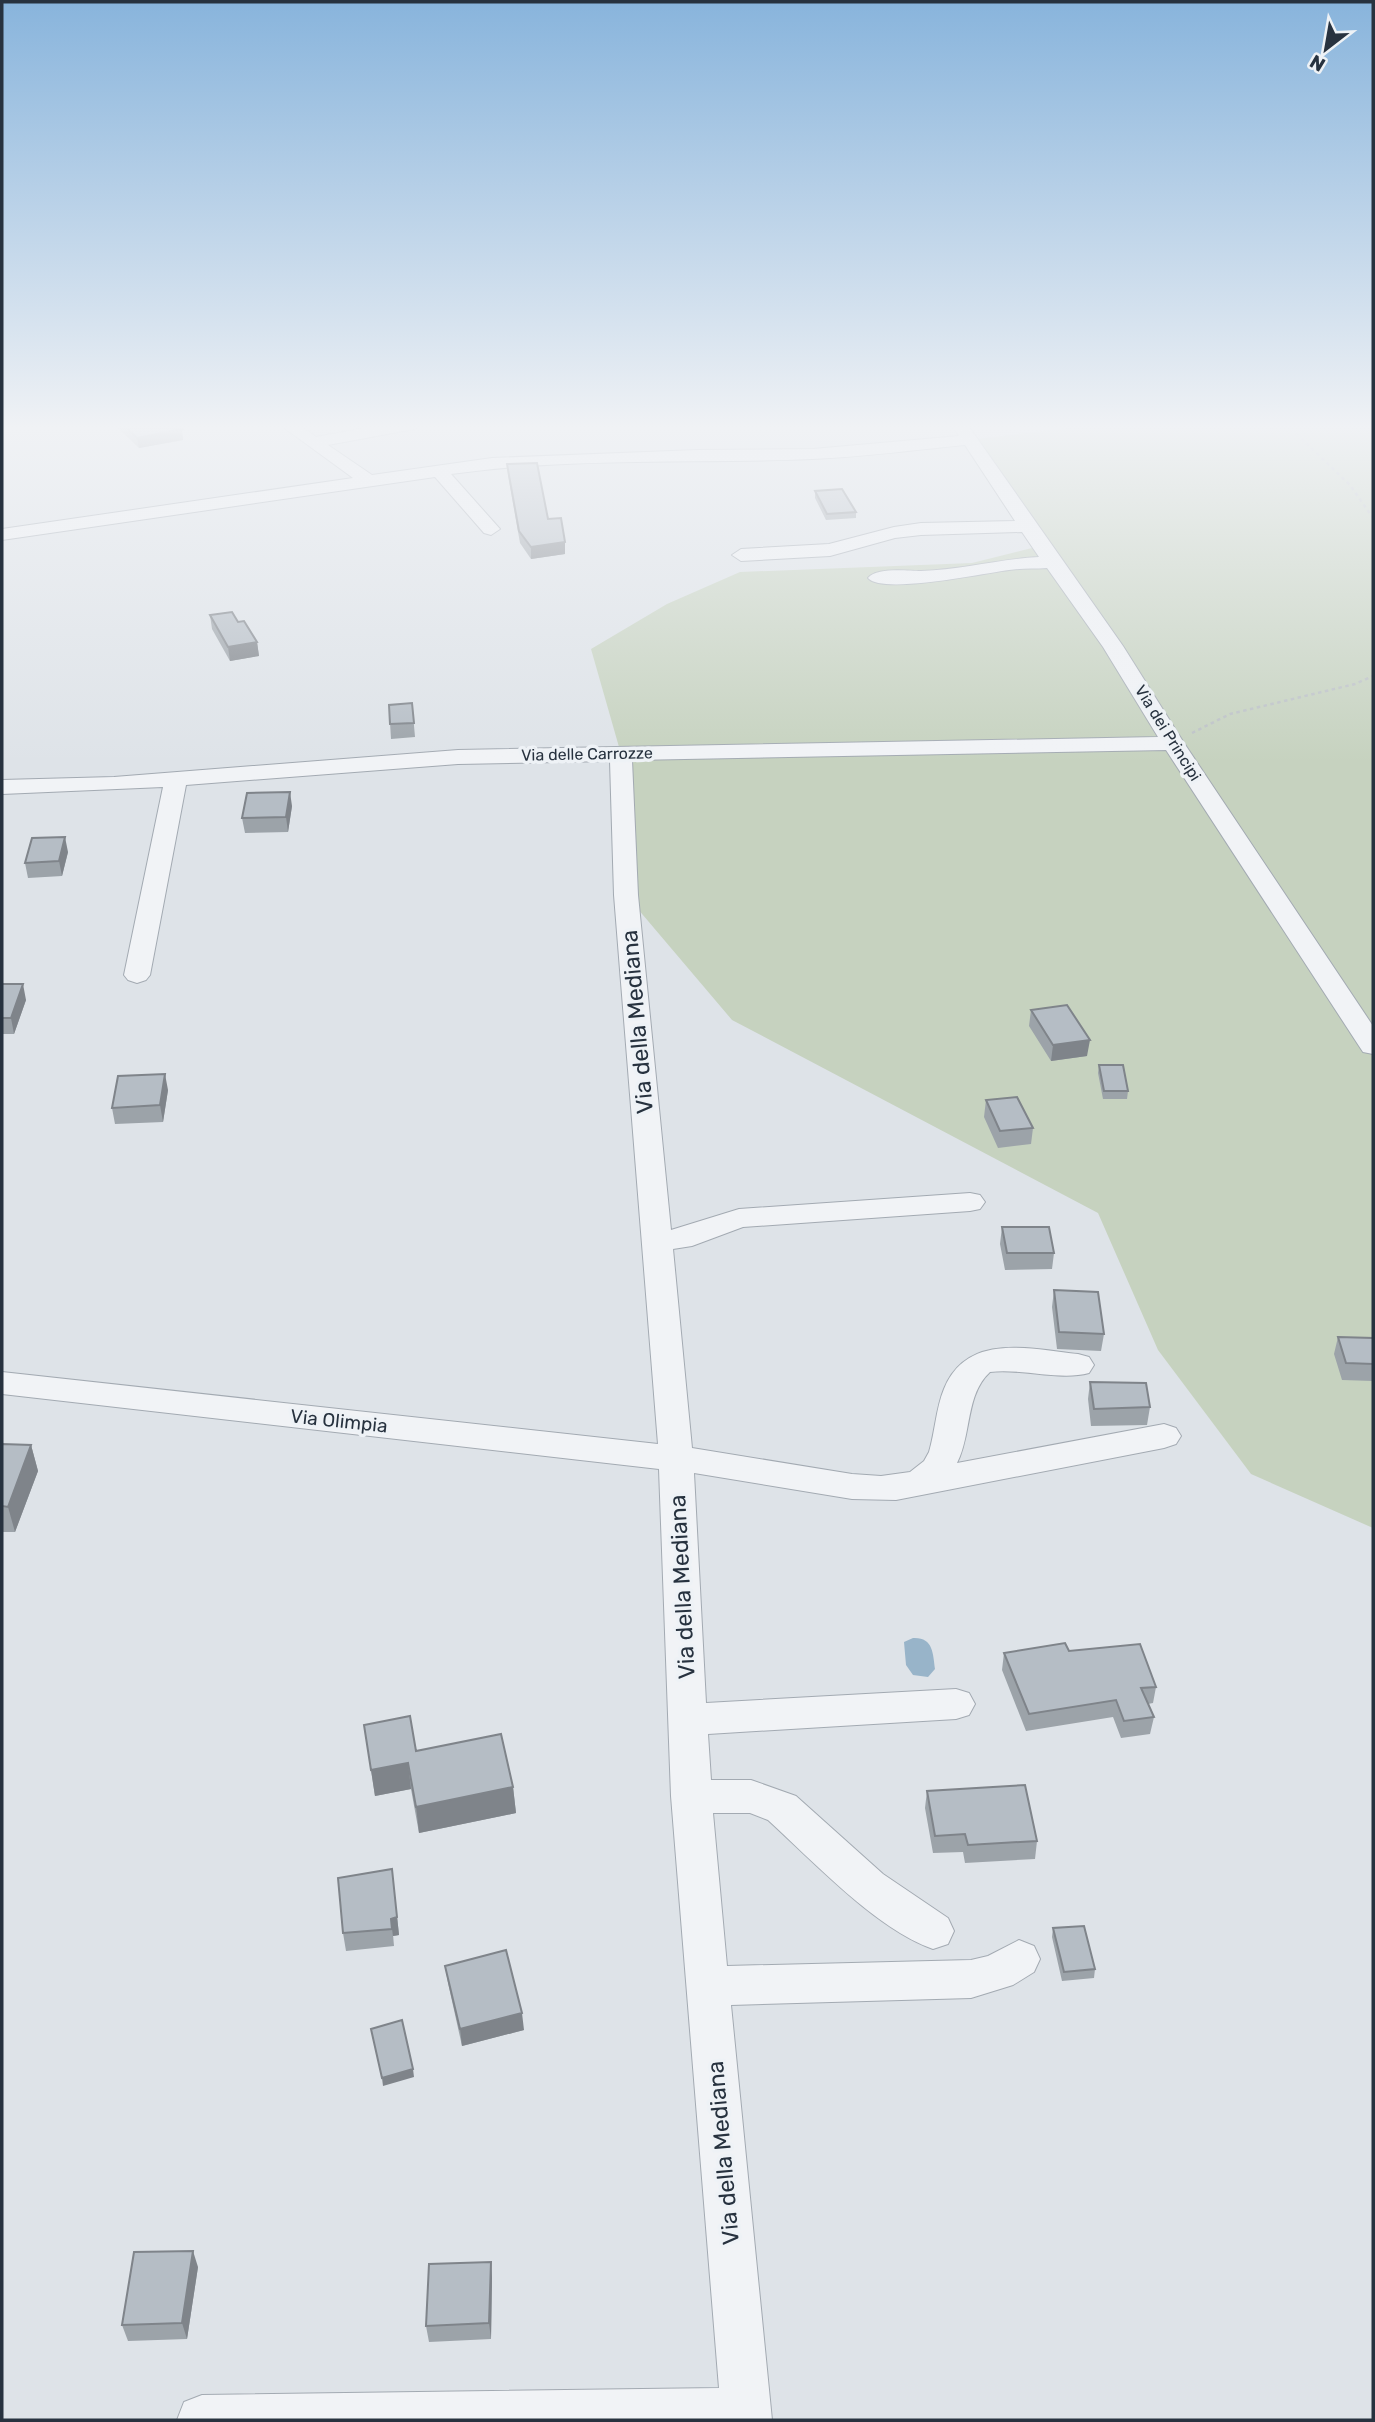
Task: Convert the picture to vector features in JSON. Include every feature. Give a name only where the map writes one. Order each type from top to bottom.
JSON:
[{"type":"street","points":[[741,555],[830,550],[879,537]]},
{"type":"street","name":"Via dei Principi","points":[[1035,537],[1113,646],[1173,743],[1373,1046]]},
{"type":"street","points":[[878,578],[945,576],[1003,565],[1052,562]]},
{"type":"street","name":"Via delle Carrozze","points":[[2,788],[89,786],[418,760],[1173,743]]},
{"type":"street","name":"Via della Mediana","points":[[621,754],[626,895],[676,1459],[691,1796],[747,2416]]},
{"type":"street","points":[[136,975],[176,779]]},
{"type":"street","points":[[656,1240],[681,1239],[739,1218],[970,1202]]},
{"type":"street","points":[[918,1486],[936,1473],[941,1463],[964,1383],[976,1365],[1007,1361],[1078,1365]]},
{"type":"street","name":"Via Olimpia","points":[[2,1383],[676,1459],[751,1468],[861,1487],[892,1489],[918,1486],[978,1470],[1164,1436]]},
{"type":"street","points":[[688,1720],[956,1704]]},
{"type":"street","points":[[691,1796],[751,1797],[782,1808],[869,1887],[933,1931]]},
{"type":"street","points":[[708,1986],[971,1979],[998,1972],[1019,1959]]},
{"type":"street","points":[[202,2420],[747,2416]]},
{"type":"path","points":[[1173,743],[1230,714],[1355,684],[1373,676]]},
{"type":"green space","points":[[1034,537],[1373,537],[1373,1528],[1251,1474],[1158,1350],[1098,1213],[732,1020],[626,895],[621,754],[591,649],[667,604],[740,572],[972,563],[1040,546]]},
{"type":"water","points":[[913,1638],[925,1640],[931,1647],[935,1669],[928,1677],[913,1675],[906,1665],[904,1642]]},
{"type":"building","points":[[524,537],[564,537],[565,542],[531,547]]},
{"type":"building","points":[[232,612],[238,622],[244,621],[257,642],[228,647],[210,615]]},
{"type":"building","points":[[412,703],[414,723],[390,724],[389,705]]},
{"type":"building","points":[[290,792],[286,817],[242,818],[247,793]]},
{"type":"building","points":[[65,837],[59,861],[25,863],[32,838]]},
{"type":"building","points":[[2,984],[23,984],[11,1018],[2,1018]]},
{"type":"building","points":[[1067,1005],[1090,1040],[1053,1045],[1031,1010]]},
{"type":"building","points":[[1099,1065],[1123,1065],[1128,1091],[1104,1091]]},
{"type":"building","points":[[165,1074],[160,1105],[112,1108],[118,1076]]},
{"type":"building","points":[[1017,1097],[1033,1128],[1000,1131],[986,1100]]},
{"type":"building","points":[[1002,1227],[1049,1227],[1054,1253],[1007,1253]]},
{"type":"building","points":[[1054,1290],[1098,1292],[1104,1334],[1059,1332]]},
{"type":"building","points":[[1338,1337],[1373,1338],[1373,1364],[1346,1363]]},
{"type":"building","points":[[1090,1382],[1146,1383],[1150,1407],[1094,1409]]},
{"type":"building","points":[[2,1444],[31,1445],[8,1507],[2,1506]]},
{"type":"building","points":[[1065,1643],[1069,1651],[1140,1644],[1156,1687],[1141,1688],[1154,1717],[1124,1721],[1116,1700],[1029,1714],[1004,1653]]},
{"type":"building","points":[[410,1716],[416,1751],[501,1734],[513,1787],[416,1807],[408,1763],[371,1770],[364,1725]]},
{"type":"building","points":[[1025,1785],[1037,1841],[968,1845],[965,1834],[935,1836],[927,1791]]},
{"type":"building","points":[[392,1869],[397,1917],[391,1919],[392,1929],[343,1933],[338,1878]]},
{"type":"building","points":[[1084,1926],[1095,1969],[1064,1972],[1053,1928]]},
{"type":"building","points":[[506,1950],[522,2013],[460,2029],[445,1966]]},
{"type":"building","points":[[402,2020],[413,2069],[382,2078],[371,2029]]},
{"type":"building","points":[[193,2251],[182,2323],[122,2325],[134,2252]]},
{"type":"building","points":[[491,2262],[489,2323],[426,2326],[429,2264]]}]
